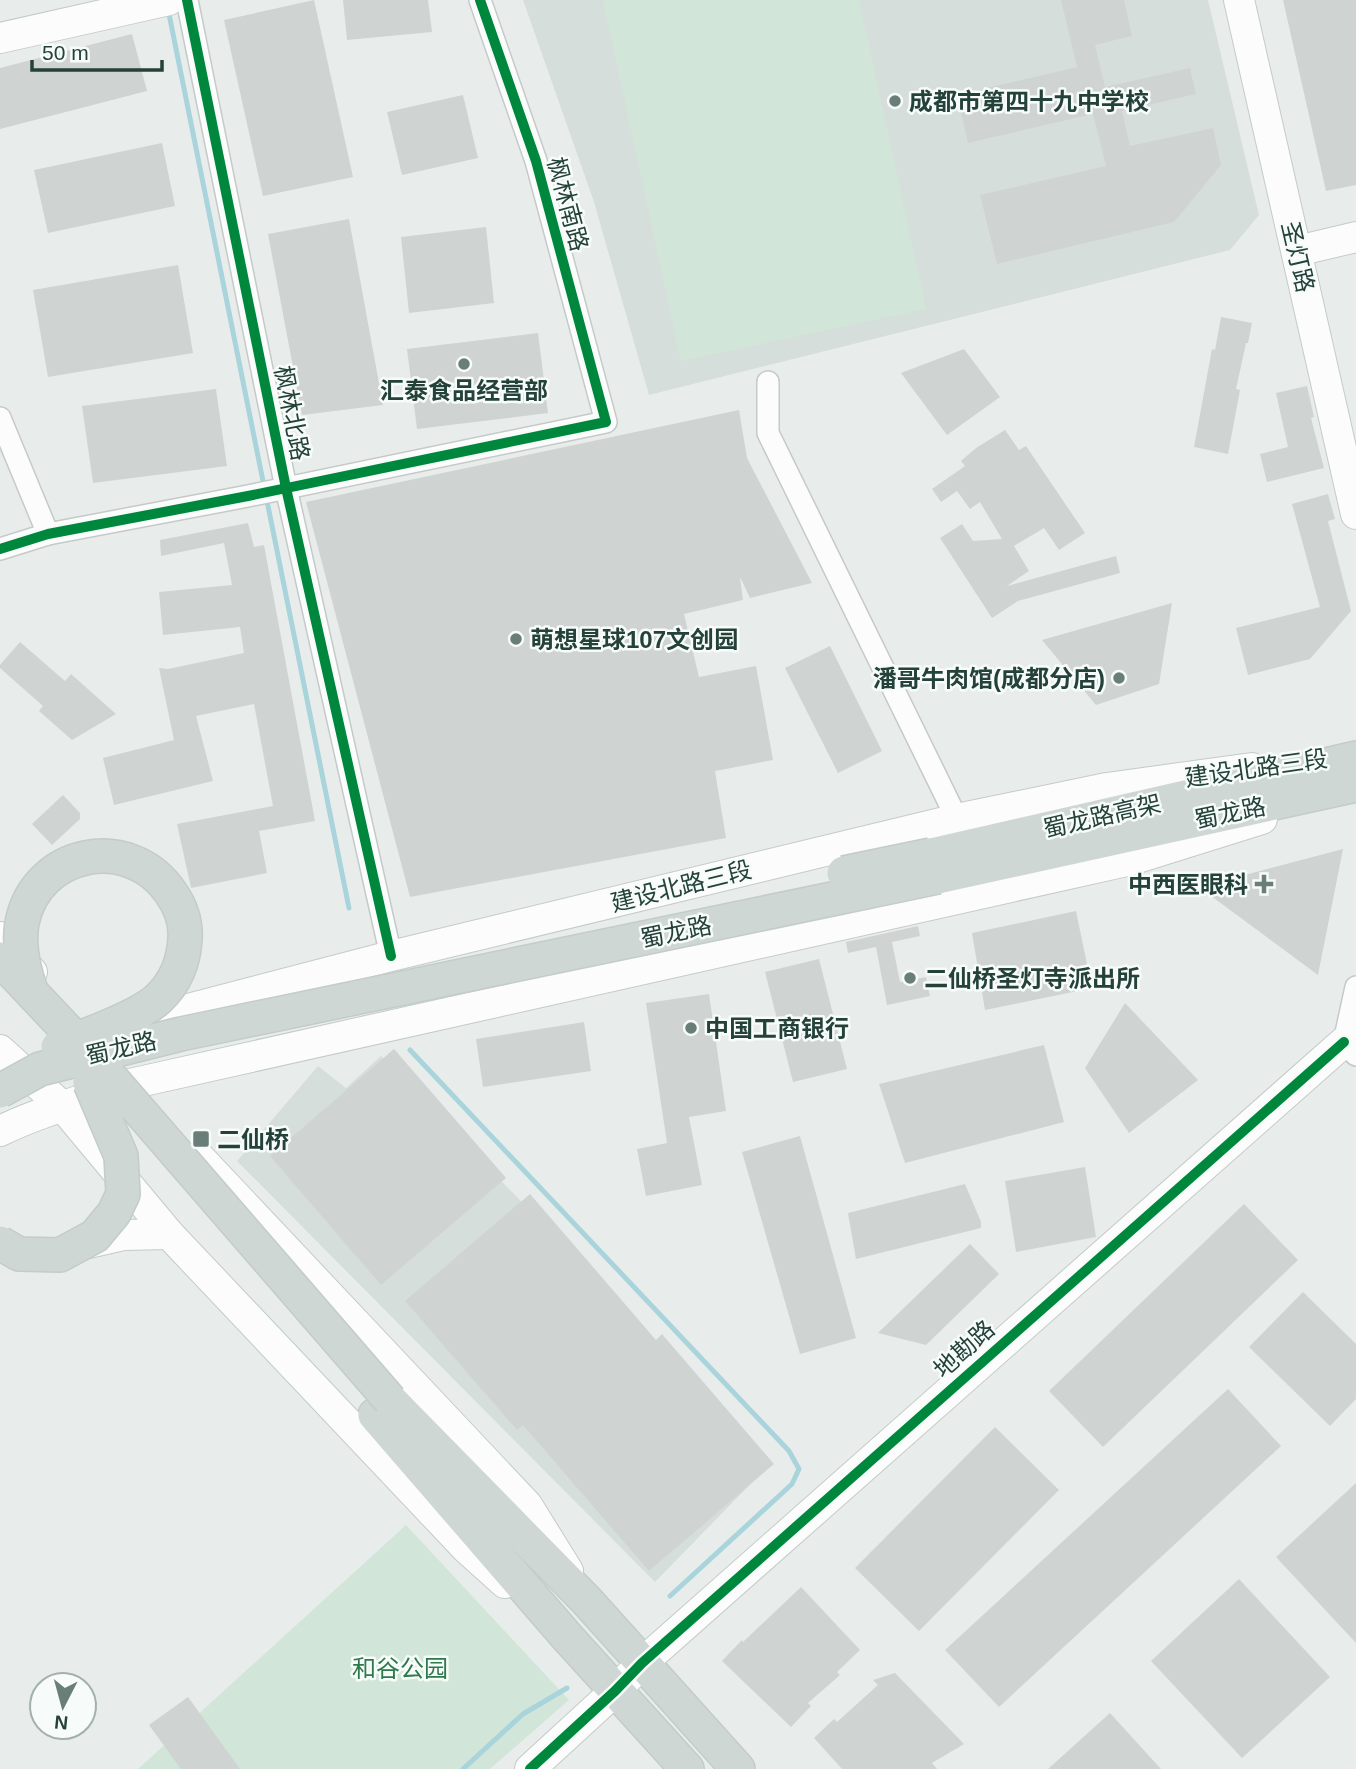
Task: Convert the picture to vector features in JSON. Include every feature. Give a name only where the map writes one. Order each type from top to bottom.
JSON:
[{"type":"main road","name":"圣灯路","points":[[1239,0],[1356,514]]},
{"type":"main road","points":[[0,38],[158,2]]},
{"type":"main road","points":[[1297,251],[1356,237]]},
{"type":"main road","name":"建设北路三段","points":[[77,1056],[391,956],[957,820],[1107,788],[1356,756]]},
{"type":"main road","name":"蜀龙路高架","points":[[934,866],[1356,756]]},
{"type":"main road","name":"建设北路三段","points":[[0,1130],[29,1116],[64,1108],[130,1084],[1131,860],[1356,787]]},
{"type":"main road","name":"蜀龙路","points":[[4,1072],[40,1069],[77,1056],[934,866],[1356,787]]},
{"type":"main road","points":[[0,1098],[77,1056],[132,1014],[157,1000],[175,978],[184,954],[185,928],[178,903],[164,882],[144,866],[119,857],[93,856],[69,863],[47,877],[31,897],[22,924],[22,953],[15,991]]},
{"type":"main road","points":[[0,937],[77,1056],[121,1156],[123,1194],[114,1213],[96,1236],[60,1255],[19,1255],[0,1243]]},
{"type":"main road","points":[[0,959],[15,991],[77,1056],[382,1407],[587,1601],[738,1769]]},
{"type":"main road","points":[[15,991],[99,1064],[382,1407],[568,1639],[687,1769]]},
{"type":"main road","name":"地勘路","points":[[530,1769],[642,1663],[1350,1048]]},
{"type":"main road","points":[[77,1056],[130,1084],[527,1505],[587,1601]]},
{"type":"main road","points":[[4,1072],[64,1108],[169,1234],[466,1548],[568,1639]]},
{"type":"main road","points":[[0,1262],[124,1235],[169,1234]]},
{"type":"street","name":"枫林北路","points":[[187,0],[280,489],[391,956]]},
{"type":"street","name":"枫林南路","points":[[280,489],[606,422],[536,161],[480,0]]},
{"type":"street","points":[[768,382],[768,433],[957,820]]},
{"type":"street","points":[[0,418],[48,534]]},
{"type":"street","points":[[0,549],[48,534],[280,489]]},
{"type":"street","points":[[1350,1048],[1356,987]]},
{"type":"shaded area","name":"成都市第四十九中学校","points":[[523,0],[1208,0],[1259,215],[1230,250],[649,395],[594,202]]},
{"type":"shaded area","points":[[381,1056],[772,1462],[655,1582],[237,1161],[318,1066],[346,1088]]},
{"type":"green space","points":[[603,0],[859,0],[926,309],[681,361]]},
{"type":"green space","name":"和谷公园","points":[[406,1525],[569,1700],[490,1769],[138,1769]]},
{"type":"building","points":[[314,0],[353,177],[263,196],[224,20]]},
{"type":"building","points":[[343,0],[428,0],[432,32],[347,40]]},
{"type":"building","points":[[1061,0],[1124,0],[1132,36],[1095,45],[1105,87],[1190,68],[1196,94],[1122,111],[1130,146],[1213,128],[1221,165],[1174,222],[997,264],[980,195],[1106,166],[1093,114],[968,143],[957,95],[1077,67]]},
{"type":"building","points":[[1283,0],[1356,0],[1356,185],[1326,191]]},
{"type":"building","points":[[132,34],[147,91],[0,129],[0,68]]},
{"type":"building","points":[[463,95],[478,158],[402,175],[387,112]]},
{"type":"building","points":[[162,143],[175,206],[48,233],[34,170]]},
{"type":"building","points":[[349,219],[383,405],[302,415],[268,234]]},
{"type":"building","points":[[486,227],[494,303],[409,313],[401,237]]},
{"type":"building","points":[[178,265],[193,353],[48,377],[33,290]]},
{"type":"building","points":[[1221,317],[1252,323],[1236,389],[1240,390],[1228,454],[1194,447],[1212,349],[1215,350]]},
{"type":"building","points":[[538,333],[548,413],[417,429],[407,349]]},
{"type":"building","points":[[964,349],[1000,397],[947,435],[901,373]]},
{"type":"building","points":[[1307,386],[1314,417],[1311,418],[1324,468],[1267,482],[1260,454],[1288,447],[1276,393]]},
{"type":"building","points":[[216,389],[227,466],[93,483],[82,406]]},
{"type":"building","name":"萌想星球107文创园","points":[[739,410],[747,458],[812,583],[750,598],[740,577],[743,600],[684,614],[699,677],[756,666],[773,760],[715,771],[726,838],[410,897],[306,502]]},
{"type":"building","points":[[1005,430],[1019,450],[1026,446],[1085,533],[1059,550],[1044,528],[1014,546],[1029,571],[1007,586],[1116,556],[1120,573],[1018,601],[992,618],[940,538],[962,524],[973,541],[1002,539],[980,502],[970,509],[957,491],[941,502],[932,489],[965,466],[961,461],[976,448]]},
{"type":"building","points":[[1328,494],[1335,519],[1328,521],[1351,611],[1310,659],[1248,675],[1236,628],[1320,607],[1292,504]]},
{"type":"building","points":[[248,523],[254,547],[264,545],[315,821],[259,831],[267,873],[191,888],[177,824],[273,806],[254,704],[196,716],[213,781],[114,805],[103,758],[174,740],[159,668],[168,669],[244,653],[240,627],[163,635],[159,592],[232,585],[224,543],[161,556],[160,540]]},
{"type":"building","points":[[1172,603],[1159,684],[1096,705],[1042,640]]},
{"type":"building","points":[[20,642],[65,681],[71,674],[116,714],[72,740],[39,711],[43,706],[0,668]]},
{"type":"building","points":[[830,646],[882,751],[838,773],[785,668]]},
{"type":"building","points":[[63,795],[80,813],[80,819],[52,845],[32,824]]},
{"type":"building","points":[[1343,849],[1318,975],[1199,887]]},
{"type":"building","points":[[1076,911],[1092,988],[985,1010],[972,933]]},
{"type":"building","points":[[918,926],[920,936],[892,942],[900,982],[926,977],[930,996],[887,1005],[876,947],[848,953],[846,942]]},
{"type":"building","points":[[819,959],[847,1069],[793,1082],[765,972]]},
{"type":"building","points":[[709,994],[726,1111],[689,1117],[702,1185],[646,1196],[637,1149],[667,1143],[646,1003]]},
{"type":"building","points":[[1125,1003],[1198,1080],[1129,1133],[1085,1068]]},
{"type":"building","points":[[584,1022],[591,1071],[483,1087],[476,1039]]},
{"type":"building","points":[[1044,1045],[1064,1122],[905,1163],[879,1084]]},
{"type":"building","points":[[394,1049],[506,1178],[381,1285],[270,1156]]},
{"type":"building","points":[[800,1136],[856,1338],[800,1354],[742,1152]]},
{"type":"building","points":[[1085,1167],[1096,1237],[1016,1252],[1005,1181]]},
{"type":"building","points":[[965,1184],[981,1228],[856,1259],[848,1213]]},
{"type":"building","points":[[530,1194],[656,1340],[662,1334],[774,1464],[649,1571],[523,1425],[517,1430],[405,1301]]},
{"type":"building","points":[[1244,1204],[1298,1260],[1103,1447],[1049,1391]]},
{"type":"building","points":[[970,1244],[999,1274],[926,1345],[878,1333]]},
{"type":"building","points":[[1303,1292],[1356,1344],[1356,1399],[1330,1426],[1249,1347]]},
{"type":"building","points":[[1228,1389],[1281,1446],[999,1707],[945,1650]]},
{"type":"building","points":[[995,1427],[1059,1490],[919,1631],[855,1568]]},
{"type":"building","points":[[1356,1483],[1356,1643],[1276,1557]]},
{"type":"building","points":[[1239,1579],[1330,1677],[1242,1758],[1151,1661]]},
{"type":"building","points":[[801,1587],[860,1650],[837,1672],[840,1675],[808,1703],[811,1706],[791,1727],[722,1661]]},
{"type":"building","points":[[895,1673],[964,1744],[932,1763],[937,1769],[842,1769],[814,1738],[834,1719],[837,1722],[878,1685],[873,1680]]},
{"type":"building","points":[[188,1697],[240,1769],[181,1769],[149,1725]]},
{"type":"building","points":[[1110,1713],[1161,1769],[1048,1769]]},
{"type":"waterway","points":[[168,9],[264,486]]},
{"type":"waterway","points":[[266,496],[349,908]]},
{"type":"waterway","points":[[410,1050],[789,1451],[799,1469],[792,1484],[670,1596]]},
{"type":"waterway","points":[[463,1769],[523,1714],[567,1688]]},
{"type":"cycle path","points":[[187,0],[286,488],[391,956]]},
{"type":"cycle path","points":[[0,549],[48,534],[248,496],[606,422],[536,161],[480,0]]},
{"type":"cycle path","points":[[530,1769],[642,1663],[1344,1042]]},
{"type":"place","name":"成都市第四十九中学校","points":[[895,101]]},
{"type":"place","name":"汇泰食品经营部","points":[[464,364]]},
{"type":"place","name":"萌想星球107文创园","points":[[516,639]]},
{"type":"place","name":"潘哥牛肉馆(成都分店)","points":[[1119,678]]},
{"type":"place","name":"中西医眼科","points":[[1264,884]]},
{"type":"place","name":"二仙桥圣灯寺派出所","points":[[910,978]]},
{"type":"place","name":"中国工商银行","points":[[691,1028]]},
{"type":"place","name":"二仙桥","points":[[201,1139]]}]
